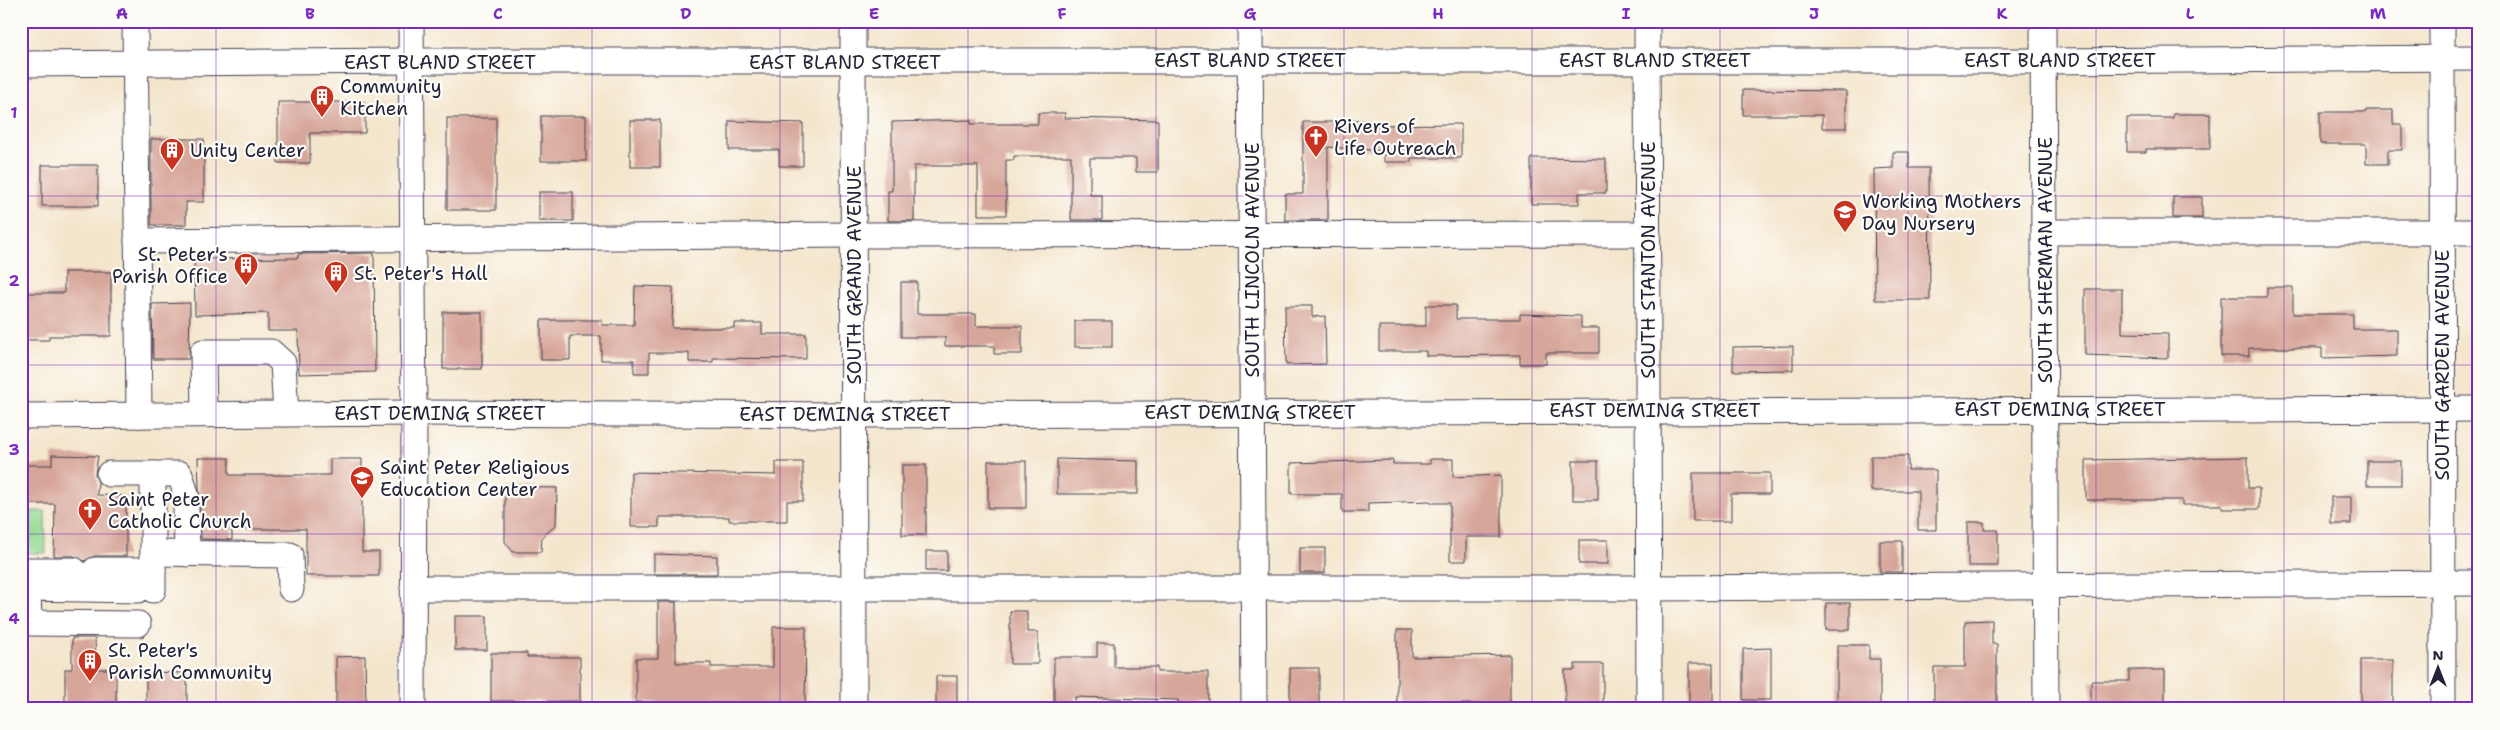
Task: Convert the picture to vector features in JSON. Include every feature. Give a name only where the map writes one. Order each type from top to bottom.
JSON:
[{"type":"street","points":[[135,21],[139,415]]},
{"type":"street","points":[[411,21],[414,413],[413,709]]},
{"type":"street","name":"SOUTH GRAND AVENUE","points":[[853,21],[854,709]]},
{"type":"street","name":"SOUTH LINCOLN AVENUE","points":[[1250,21],[1254,412],[1254,709]]},
{"type":"street","name":"SOUTH STANTON AVENUE","points":[[1647,21],[1649,709]]},
{"type":"street","name":"SOUTH SHERMAN AVENUE","points":[[2043,21],[2046,709]]},
{"type":"street","name":"SOUTH GARDEN AVENUE","points":[[2442,21],[2443,709]]},
{"type":"street","name":"EAST BLAND STREET","points":[[21,64],[411,61],[853,63],[1250,60],[2043,61],[2479,58]]},
{"type":"street","points":[[2045,232],[2479,232]]},
{"type":"street","points":[[137,241],[854,235],[1648,234]]},
{"type":"street","points":[[204,414],[203,352],[272,352],[283,363],[286,414]]},
{"type":"street","name":"EAST DEMING STREET","points":[[21,416],[414,413],[854,415],[1649,410],[2479,409]]},
{"type":"street","points":[[109,474],[180,474],[186,501],[187,554]]},
{"type":"street","points":[[149,576],[153,474]]},
{"type":"street","points":[[28,588],[149,576],[187,554],[290,555],[291,589]]},
{"type":"street","points":[[138,624],[29,623],[28,570],[85,570],[149,576]]},
{"type":"street","points":[[413,588],[1649,588],[2479,582]]},
{"type":"green space","points":[[21,511],[45,511],[46,553],[21,553]]},
{"type":"building","points":[[1743,90],[1846,91],[1846,128],[1822,128],[1822,115],[1743,115]]},
{"type":"building","name":"Community Kitchen","points":[[278,102],[365,102],[365,133],[310,133],[310,163],[278,163]]},
{"type":"building","points":[[2366,110],[2393,110],[2393,124],[2402,124],[2402,150],[2388,150],[2388,164],[2366,164],[2366,144],[2320,144],[2320,112],[2366,112]]},
{"type":"building","points":[[1038,113],[1065,113],[1065,118],[1158,120],[1158,172],[1136,172],[1136,158],[1090,158],[1090,195],[1102,195],[1102,220],[1071,220],[1071,156],[1014,156],[1014,160],[1006,160],[1006,215],[978,215],[978,166],[914,166],[914,221],[888,221],[888,191],[892,191],[892,122],[971,120],[971,124],[1038,124]]},
{"type":"building","points":[[2173,114],[2210,114],[2210,149],[2146,149],[2146,152],[2127,152],[2127,118],[2173,118]]},
{"type":"building","points":[[541,116],[586,116],[586,161],[541,161]]},
{"type":"building","points":[[447,118],[496,118],[496,210],[447,210]]},
{"type":"building","points":[[1343,119],[1372,121],[1372,125],[1461,124],[1461,158],[1411,158],[1411,162],[1384,162],[1384,151],[1328,147],[1328,220],[1285,220],[1285,194],[1303,194],[1303,122],[1343,122]]},
{"type":"building","points":[[630,120],[660,120],[660,167],[630,167]]},
{"type":"building","points":[[729,121],[803,123],[803,166],[779,166],[779,150],[729,150]]},
{"type":"building","name":"Unity Center","points":[[151,139],[204,139],[204,202],[186,202],[186,225],[151,225]]},
{"type":"building","name":"Working Mothers Day Nursery","points":[[1893,152],[1909,152],[1909,168],[1929,168],[1930,300],[1875,300],[1874,169],[1893,168]]},
{"type":"building","points":[[1531,158],[1606,159],[1606,193],[1579,193],[1579,204],[1531,204]]},
{"type":"building","points":[[42,165],[98,165],[98,206],[42,206]]},
{"type":"building","points":[[539,192],[573,192],[573,221],[539,221]]},
{"type":"building","points":[[2173,197],[2202,197],[2202,218],[2173,218]]},
{"type":"building","points":[[374,253],[375,372],[299,374],[298,331],[268,331],[268,313],[195,315],[194,259],[298,258],[298,254]]},
{"type":"building","points":[[64,272],[111,272],[111,336],[49,336],[49,340],[21,340],[21,293],[64,293]]},
{"type":"building","points":[[901,282],[917,282],[917,314],[976,314],[976,326],[1022,326],[1022,354],[994,354],[994,346],[945,346],[945,337],[901,337]]},
{"type":"building","points":[[635,286],[673,287],[672,328],[734,328],[734,323],[762,323],[762,334],[806,334],[806,359],[713,358],[713,362],[689,362],[689,353],[649,353],[649,373],[634,373],[634,360],[601,360],[601,336],[570,336],[570,360],[541,360],[541,320],[602,320],[602,325],[634,325]]},
{"type":"building","points":[[2267,287],[2293,287],[2293,314],[2353,314],[2353,329],[2397,329],[2397,356],[2322,358],[2322,348],[2249,348],[2249,356],[2221,356],[2221,297],[2267,297]]},
{"type":"building","points":[[2085,289],[2122,289],[2122,333],[2168,334],[2168,358],[2085,355]]},
{"type":"building","points":[[190,303],[189,359],[153,359],[152,304]]},
{"type":"building","points":[[1426,305],[1456,305],[1456,319],[1520,319],[1520,314],[1581,316],[1581,328],[1599,328],[1599,353],[1546,353],[1546,364],[1520,364],[1520,355],[1426,356],[1426,351],[1379,351],[1379,326],[1426,326]]},
{"type":"building","points":[[1285,306],[1312,306],[1312,317],[1325,316],[1326,364],[1286,365]]},
{"type":"building","points":[[443,312],[482,312],[482,369],[443,369]]},
{"type":"building","points":[[1075,321],[1112,321],[1112,347],[1075,347]]},
{"type":"building","points":[[1793,346],[1793,370],[1733,371],[1733,347]]},
{"type":"building","name":"Saint Peter Catholic Church","points":[[52,455],[98,456],[95,474],[98,482],[97,495],[126,496],[126,556],[95,556],[84,561],[74,556],[54,556],[55,504],[21,504],[21,465],[52,465]]},
{"type":"building","points":[[1871,456],[1908,456],[1908,470],[1936,470],[1936,530],[1918,530],[1918,491],[1871,491]]},
{"type":"building","points":[[2248,457],[2248,488],[2259,488],[2259,509],[2222,509],[2222,505],[2182,505],[2182,500],[2086,500],[2086,460]]},
{"type":"building","points":[[198,458],[229,458],[229,475],[330,475],[330,459],[362,459],[362,552],[379,552],[379,576],[306,576],[306,529],[232,529],[232,540],[201,539]]},
{"type":"building","points":[[1057,459],[1138,461],[1138,494],[1057,494]]},
{"type":"building","points":[[1430,459],[1453,459],[1453,477],[1501,475],[1501,537],[1466,537],[1466,561],[1450,561],[1450,503],[1430,503],[1430,501],[1368,503],[1368,512],[1342,512],[1342,494],[1291,494],[1291,463],[1393,460],[1393,464],[1430,464]]},
{"type":"building","points":[[988,461],[1026,461],[1026,508],[988,508]]},
{"type":"building","points":[[1573,461],[1598,461],[1598,500],[1573,500]]},
{"type":"building","points":[[2367,461],[2401,461],[2401,485],[2367,485]]},
{"type":"building","points":[[776,462],[803,462],[803,501],[787,501],[787,521],[729,521],[729,517],[659,517],[659,527],[631,527],[631,472],[776,475]]},
{"type":"building","points":[[902,465],[926,465],[926,535],[902,535]]},
{"type":"building","points":[[1693,473],[1770,473],[1770,494],[1731,494],[1731,521],[1693,521]]},
{"type":"building","points":[[505,487],[557,488],[556,525],[542,537],[541,552],[513,552],[505,542]]},
{"type":"building","points":[[2331,497],[2351,497],[2351,524],[2331,524]]},
{"type":"building","points":[[1968,522],[1984,522],[1984,530],[1998,530],[1998,566],[1968,566]]},
{"type":"building","points":[[1579,540],[1608,540],[1608,564],[1579,564]]},
{"type":"building","points":[[1880,541],[1902,541],[1902,572],[1880,572]]},
{"type":"building","points":[[1300,548],[1325,548],[1325,573],[1300,573]]},
{"type":"building","points":[[926,551],[947,551],[947,571],[926,571]]},
{"type":"building","points":[[654,554],[717,556],[717,574],[654,574]]},
{"type":"building","points":[[658,602],[676,602],[676,663],[711,663],[711,667],[773,667],[773,627],[806,627],[805,705],[636,702],[636,658],[658,658]]},
{"type":"building","points":[[1826,603],[1850,603],[1850,630],[1826,630]]},
{"type":"building","points":[[1010,611],[1027,611],[1027,632],[1038,632],[1038,664],[1010,664]]},
{"type":"building","points":[[455,616],[487,616],[487,650],[455,650]]},
{"type":"building","points":[[1992,620],[1992,644],[1997,644],[1997,709],[1965,709],[1965,703],[1934,703],[1934,667],[1965,667],[1965,621]]},
{"type":"building","points":[[1397,630],[1412,630],[1412,657],[1510,655],[1510,704],[1458,704],[1458,707],[1426,707],[1426,704],[1397,704]]},
{"type":"building","name":"St. Peter's Parish Community","points":[[72,638],[95,638],[96,669],[116,669],[116,709],[65,709],[65,669],[72,669]]},
{"type":"building","points":[[1097,643],[1114,643],[1114,667],[1157,667],[1157,672],[1208,672],[1208,704],[1178,704],[1178,700],[1075,697],[1075,709],[1054,709],[1054,657],[1097,657]]},
{"type":"building","points":[[1837,645],[1869,645],[1869,659],[1880,659],[1880,708],[1837,708]]},
{"type":"building","points":[[1771,648],[1771,700],[1743,700],[1743,649]]},
{"type":"building","points":[[491,653],[527,653],[527,657],[580,657],[580,701],[491,701]]},
{"type":"building","points":[[365,656],[366,704],[336,704],[336,657]]},
{"type":"building","points":[[2361,660],[2393,660],[2393,709],[2361,709]]},
{"type":"building","points":[[1689,663],[1713,663],[1713,704],[1689,704]]},
{"type":"building","points":[[1575,664],[1603,664],[1603,709],[1565,709],[1565,670],[1575,670]]},
{"type":"building","points":[[1290,668],[1319,668],[1319,708],[1290,708]]},
{"type":"building","points":[[2129,670],[2165,670],[2165,707],[2091,706],[2091,681],[2129,681]]},
{"type":"building","points":[[146,672],[187,673],[187,706],[146,706]]},
{"type":"building","points":[[936,676],[957,676],[957,709],[936,709]]},
{"type":"place","name":"Community Kitchen","points":[[322,118]]},
{"type":"place","name":"Rivers of Life Outreach","points":[[1316,158]]},
{"type":"place","name":"Unity Center","points":[[172,171]]},
{"type":"place","name":"Working Mothers Day Nursery","points":[[1845,233]]},
{"type":"place","name":"St. Peter's Parish Office","points":[[246,286]]},
{"type":"place","name":"St. Peter's Hall","points":[[336,294]]},
{"type":"place","name":"Saint Peter Religious Education Center","points":[[362,499]]},
{"type":"place","name":"Saint Peter Catholic Church","points":[[90,531]]},
{"type":"place","name":"St. Peter's Parish Community","points":[[90,682]]}]
